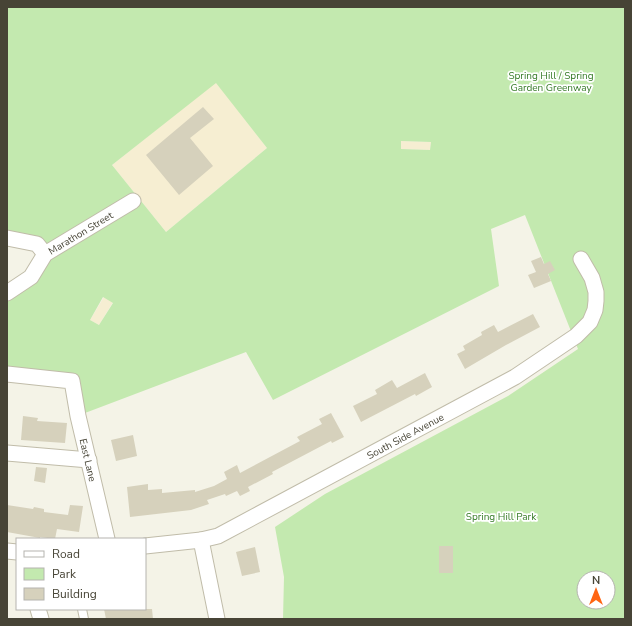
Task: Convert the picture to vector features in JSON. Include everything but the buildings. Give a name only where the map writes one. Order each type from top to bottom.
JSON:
[{"type":"street","name":"Marathon Street","points":[[7,238],[37,244],[45,254],[133,201]]},
{"type":"street","points":[[7,293],[31,277],[45,254]]},
{"type":"street","name":"South Side Avenue","points":[[146,546],[201,540],[218,536],[515,377],[576,336],[590,322],[595,310],[596,292],[592,278],[581,259]]},
{"type":"street","name":"East Lane","points":[[7,374],[72,381],[78,416],[107,538]]},
{"type":"street","points":[[7,453],[89,460]]},
{"type":"street","points":[[201,540],[217,619]]},
{"type":"shaded area","points":[[216,82],[267,148],[166,232],[112,165]]},
{"type":"shaded area","points":[[401,141],[431,142],[430,150],[401,149]]},
{"type":"shaded area","points":[[104,297],[113,302],[99,325],[90,320]]},
{"type":"green space","points":[[7,7],[625,7],[625,619],[283,619],[284,577],[275,527],[325,494],[508,396],[578,349],[525,215],[491,229],[499,286],[273,400],[246,352],[85,413],[76,377],[7,369],[7,298],[38,279],[40,239],[7,231]],"holes":[[[216,83],[267,148],[166,232],[112,165]],[[401,141],[431,142],[430,150],[401,149]],[[103,297],[113,303],[99,325],[90,320]]]},
{"type":"park label","name":"Spring Hill / Spring Garden Greenway","points":[[551,80]]},
{"type":"park label","name":"Spring Hill Park","points":[[501,516]]}]
